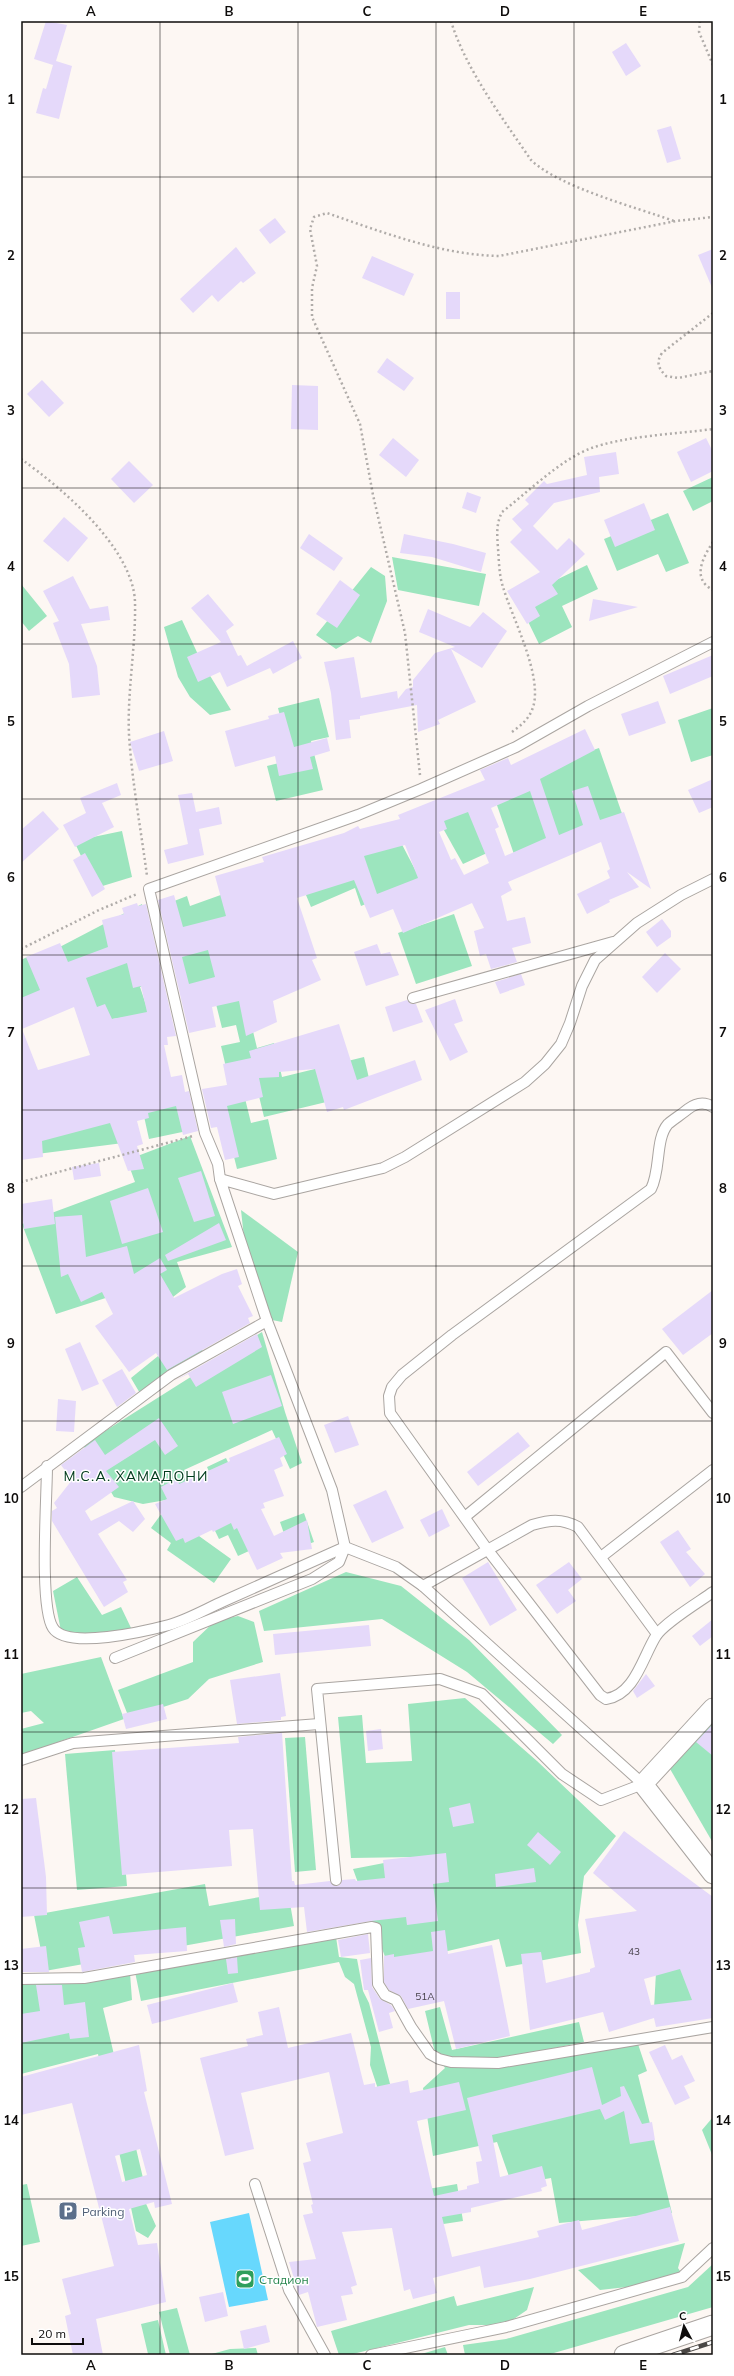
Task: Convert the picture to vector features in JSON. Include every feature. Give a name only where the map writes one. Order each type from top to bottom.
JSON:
[{"type":"street","points":[[713,1708],[643,1784],[713,1874]]},
{"type":"street","points":[[624,2355],[713,2325]]},
{"type":"lane","points":[[115,1658],[312,1579],[339,1562],[345,1547],[332,1490],[267,1321],[220,1180],[218,1164],[205,1133],[149,889],[358,815],[421,789],[516,747],[588,706],[713,642]]},
{"type":"lane","points":[[220,1180],[274,1194],[382,1168],[405,1157],[525,1082],[545,1064],[561,1044],[570,1023],[582,986],[595,960],[637,923],[681,895],[713,879]]},
{"type":"lane","points":[[413,998],[615,941]]},
{"type":"lane","points":[[713,1107],[707,1104],[695,1104],[668,1125],[660,1148],[656,1180],[651,1189],[452,1335],[402,1375],[392,1387],[389,1396],[390,1413],[428,1467],[466,1516],[487,1549],[600,1695],[606,1698],[618,1695],[634,1678],[657,1634],[713,1592]]},
{"type":"lane","points":[[21,1487],[47,1466],[171,1375],[267,1321]]},
{"type":"lane","points":[[466,1516],[666,1352],[713,1413]]},
{"type":"lane","points":[[47,1466],[45,1568],[48,1614],[52,1628],[59,1636],[75,1639],[97,1638],[170,1625],[345,1547],[396,1567],[423,1586],[643,1784],[601,1800],[562,1774],[482,1694],[440,1679],[317,1689],[319,1724],[336,1880]]},
{"type":"lane","points":[[601,1557],[713,1470]]},
{"type":"lane","points":[[423,1586],[532,1525],[551,1520],[566,1520],[578,1527],[657,1634]]},
{"type":"lane","points":[[21,1760],[73,1744],[319,1724]]},
{"type":"lane","points":[[21,1979],[84,1978],[372,1927],[376,1928],[378,1984],[385,1995],[396,2000],[430,2054],[439,2059],[451,2062],[498,2063],[713,2027]]},
{"type":"lane","points":[[255,2184],[289,2290],[325,2355]]},
{"type":"lane","points":[[371,2355],[506,2327],[682,2277],[713,2248]]},
{"type":"path","points":[[451,21],[461,46],[490,99],[530,160],[539,168],[571,184],[676,221]]},
{"type":"path","points":[[700,21],[699,32],[713,65]]},
{"type":"path","points":[[421,789],[405,633],[373,495],[360,424],[312,316],[312,288],[317,266],[311,237],[311,222],[314,217],[327,213],[430,246],[477,256],[499,256],[676,221],[713,217]]},
{"type":"path","points":[[713,313],[662,353],[658,358],[658,364],[666,376],[678,378],[713,371]]},
{"type":"path","points":[[509,734],[528,717],[534,701],[534,689],[532,674],[519,626],[502,586],[497,539],[499,519],[502,512],[559,468],[588,450],[627,441],[713,429]]},
{"type":"path","points":[[21,459],[52,481],[111,543],[126,570],[135,600],[133,654],[129,695],[129,736],[149,889],[99,910],[21,949]]},
{"type":"path","points":[[713,542],[701,564],[700,573],[703,581],[713,590]]},
{"type":"path","points":[[21,1182],[205,1133]]},
{"type":"green space","points":[[713,477],[713,501],[693,511],[683,491]]},
{"type":"green space","points":[[668,513],[689,563],[666,572],[658,554],[617,571],[604,539]]},
{"type":"green space","points":[[392,557],[486,574],[479,606],[398,590]]},
{"type":"green space","points":[[587,565],[598,589],[562,606],[572,627],[539,644],[517,599]]},
{"type":"green space","points":[[371,567],[385,576],[387,601],[371,643],[358,636],[336,649],[316,635]]},
{"type":"green space","points":[[21,584],[47,616],[29,631],[21,621]]},
{"type":"green space","points":[[182,620],[201,661],[231,710],[210,715],[190,697],[178,677],[164,627]]},
{"type":"green space","points":[[319,698],[329,737],[311,741],[323,790],[276,801],[267,766],[291,760],[278,708]]},
{"type":"green space","points":[[713,708],[713,755],[691,762],[678,720]]},
{"type":"green space","points":[[599,748],[625,822],[516,860],[490,785]]},
{"type":"green space","points":[[475,801],[498,848],[463,864],[440,823]]},
{"type":"green space","points":[[122,831],[132,877],[96,888],[74,841]]},
{"type":"green space","points":[[396,833],[421,881],[361,906],[355,888],[311,907],[296,871]]},
{"type":"green space","points":[[229,892],[238,918],[177,940],[164,905],[187,896],[190,906]]},
{"type":"green space","points":[[142,904],[157,981],[140,987],[149,1014],[90,1022],[54,950]]},
{"type":"green space","points":[[454,914],[472,966],[416,984],[398,933]]},
{"type":"green space","points":[[242,940],[251,1023],[257,1048],[274,1043],[282,1077],[364,1057],[372,1091],[264,1117],[253,1071],[228,1076],[221,1046],[240,1042],[236,1025],[222,1028],[214,996],[187,1002],[176,956]]},
{"type":"green space","points":[[31,955],[49,994],[21,1007],[21,960]]},
{"type":"green space","points":[[177,1080],[187,1131],[149,1139],[138,1089]]},
{"type":"green space","points":[[241,1082],[251,1123],[268,1119],[277,1159],[237,1169],[217,1088]]},
{"type":"green space","points":[[126,1104],[131,1142],[37,1154],[21,1117]]},
{"type":"green space","points":[[190,1136],[232,1247],[177,1262],[186,1287],[169,1300],[204,1353],[141,1395],[131,1378],[163,1352],[118,1294],[56,1314],[22,1224],[135,1182],[127,1160]]},
{"type":"green space","points":[[241,1210],[298,1252],[282,1322],[272,1320],[244,1238]]},
{"type":"green space","points":[[262,1332],[285,1412],[302,1463],[290,1469],[272,1430],[184,1470],[189,1496],[143,1504],[114,1497],[83,1445]]},
{"type":"green space","points":[[226,1458],[266,1543],[238,1556],[228,1535],[219,1539],[197,1494],[215,1485],[207,1467]]},
{"type":"green space","points":[[170,1502],[192,1531],[231,1559],[214,1583],[167,1550],[171,1543],[151,1528]]},
{"type":"green space","points":[[304,1513],[314,1542],[290,1551],[280,1522]]},
{"type":"green space","points":[[346,1572],[401,1586],[469,1640],[562,1735],[553,1744],[467,1672],[382,1619],[264,1631],[259,1611]]},
{"type":"green space","points":[[77,1577],[102,1615],[121,1607],[132,1630],[78,1636],[61,1631],[53,1591]]},
{"type":"green space","points":[[238,1616],[254,1622],[263,1662],[209,1679],[188,1699],[129,1718],[118,1690],[193,1662],[193,1642],[215,1621]]},
{"type":"green space","points":[[101,1657],[124,1719],[21,1755],[21,1729],[44,1723],[31,1711],[21,1713],[21,1674]]},
{"type":"green space","points":[[465,1698],[537,1761],[616,1836],[584,1876],[578,1925],[581,1953],[506,1967],[499,1939],[388,1965],[353,1869],[415,1857],[351,1858],[338,1717],[362,1715],[366,1763],[412,1761],[408,1704]]},
{"type":"green space","points":[[713,1712],[713,1843],[666,1762]]},
{"type":"green space","points":[[305,1737],[316,1870],[295,1872],[285,1738]]},
{"type":"green space","points":[[115,1750],[127,1886],[77,1890],[65,1754]]},
{"type":"green space","points":[[205,1884],[209,1906],[288,1892],[294,1926],[45,1971],[34,1915]]},
{"type":"green space","points":[[336,1937],[339,1957],[357,1959],[363,1991],[369,2003],[401,2126],[387,2116],[370,2065],[371,2047],[354,1984],[345,1977],[339,1962],[141,2001],[135,1972]]},
{"type":"green space","points":[[713,1959],[713,2005],[654,2009],[656,1972]]},
{"type":"green space","points":[[130,1973],[132,2000],[103,2008],[143,2178],[143,2197],[156,2226],[148,2238],[136,2231],[98,2054],[21,2074],[21,1985],[44,1981]]},
{"type":"green space","points":[[440,2007],[452,2050],[579,2022],[584,2042],[457,2068],[501,2067],[636,2038],[647,2071],[638,2075],[672,2213],[559,2223],[551,2178],[512,2185],[497,2142],[433,2156],[423,2088],[445,2068],[435,2053],[425,2011]]},
{"type":"green space","points":[[713,2117],[713,2157],[702,2130]]},
{"type":"green space","points":[[27,2184],[40,2242],[21,2246],[21,2185]]},
{"type":"green space","points":[[457,2184],[463,2221],[411,2229],[405,2193]]},
{"type":"green space","points":[[685,2243],[678,2268],[682,2274],[645,2285],[600,2290],[578,2270]]},
{"type":"green space","points":[[713,2264],[713,2307],[547,2355],[465,2355],[463,2345],[506,2339],[688,2287]]},
{"type":"green space","points":[[534,2287],[527,2310],[505,2325],[469,2325],[349,2355],[339,2355],[331,2331],[454,2296],[457,2306]]},
{"type":"green space","points":[[177,2308],[190,2355],[170,2355],[159,2312]]},
{"type":"green space","points":[[158,2320],[166,2355],[144,2355],[148,2354],[141,2324]]},
{"type":"green space","points":[[445,2347],[448,2355],[418,2355]]},
{"type":"green space","points":[[256,2348],[258,2355],[208,2355],[230,2349]]},
{"type":"water","points":[[249,2213],[268,2300],[229,2307],[210,2222]]},
{"type":"building","points":[[46,21],[67,25],[56,61],[72,66],[59,119],[36,113],[43,88],[46,89],[53,65],[34,59]]},
{"type":"building","points":[[626,43],[641,66],[626,76],[612,52]]},
{"type":"building","points":[[671,126],[681,159],[667,163],[657,130]]},
{"type":"building","points":[[275,218],[286,232],[270,244],[259,230]]},
{"type":"building","points":[[236,247],[256,273],[243,283],[241,281],[218,302],[212,295],[193,313],[180,299]]},
{"type":"building","points":[[713,249],[713,290],[698,255]]},
{"type":"building","points":[[372,256],[414,274],[404,296],[362,278]]},
{"type":"building","points":[[446,292],[460,292],[460,319],[446,319]]},
{"type":"building","points":[[387,358],[414,378],[404,391],[377,372]]},
{"type":"building","points":[[42,380],[64,403],[49,417],[27,394]]},
{"type":"building","points":[[292,385],[318,386],[318,430],[291,429]]},
{"type":"building","points":[[393,438],[419,460],[406,477],[379,455]]},
{"type":"building","points":[[706,438],[713,452],[713,471],[691,482],[677,452]]},
{"type":"building","points":[[616,452],[619,474],[599,477],[600,492],[554,503],[533,526],[557,550],[569,538],[585,554],[552,585],[558,594],[535,607],[540,616],[527,624],[507,591],[540,572],[510,542],[522,530],[512,519],[529,504],[525,500],[544,481],[547,484],[587,475],[584,457]]},
{"type":"building","points":[[129,461],[153,485],[134,503],[111,479]]},
{"type":"building","points":[[467,492],[481,497],[476,513],[462,508]]},
{"type":"building","points":[[644,503],[655,530],[615,547],[604,520]]},
{"type":"building","points":[[64,517],[88,538],[68,562],[43,541]]},
{"type":"building","points":[[309,534],[343,558],[334,571],[300,548]]},
{"type":"building","points":[[404,534],[453,544],[486,553],[481,572],[432,557],[400,553]]},
{"type":"building","points":[[73,576],[90,609],[108,606],[110,620],[81,624],[97,666],[100,695],[72,698],[69,664],[53,623],[59,621],[43,591]]},
{"type":"building","points":[[340,580],[360,595],[337,628],[316,614]]},
{"type":"building","points":[[208,594],[234,625],[226,631],[238,656],[241,655],[247,666],[293,641],[302,658],[273,674],[270,668],[227,687],[220,672],[198,682],[187,657],[221,642],[191,608]]},
{"type":"building","points":[[593,599],[638,607],[589,621]]},
{"type":"building","points":[[428,609],[470,627],[483,612],[507,631],[482,668],[451,649],[476,702],[438,720],[440,724],[418,732],[417,705],[360,716],[360,719],[349,720],[351,738],[336,740],[331,693],[324,662],[354,657],[361,698],[397,691],[398,699],[406,689],[413,687],[413,680],[435,653],[455,647],[419,632]]},
{"type":"building","points":[[713,655],[713,676],[670,694],[663,676]]},
{"type":"building","points":[[658,701],[666,723],[629,736],[621,714]]},
{"type":"building","points":[[284,712],[294,747],[327,738],[330,751],[310,757],[313,769],[279,776],[275,756],[235,767],[225,731],[269,719],[268,716]]},
{"type":"building","points":[[585,729],[595,750],[540,779],[559,835],[583,825],[572,791],[588,786],[600,820],[624,812],[651,889],[627,872],[639,887],[609,900],[610,902],[587,914],[577,894],[610,878],[607,871],[610,869],[601,842],[508,882],[512,890],[501,896],[507,921],[525,917],[531,943],[512,948],[517,962],[491,969],[486,954],[480,956],[474,931],[484,928],[472,903],[403,933],[393,909],[370,918],[354,880],[297,898],[317,958],[312,960],[321,980],[273,1001],[277,1022],[246,1036],[239,1001],[212,1007],[216,1027],[189,1033],[158,900],[174,895],[183,927],[226,916],[215,876],[264,862],[262,857],[344,833],[358,826],[360,829],[400,819],[398,815],[485,780],[480,770],[508,758],[511,765]],"holes":[[[530,791],[546,838],[505,856],[495,829],[499,827],[491,808]],[[468,812],[489,863],[464,875],[455,858],[451,860],[439,832],[447,829],[444,821]],[[405,845],[418,878],[377,894],[364,856]],[[208,950],[215,977],[189,984],[182,957]]]},
{"type":"building","points":[[164,731],[173,761],[139,771],[130,742]]},
{"type":"building","points":[[713,779],[713,807],[699,813],[688,790]]},
{"type":"building","points":[[117,783],[121,795],[102,803],[114,827],[75,847],[63,825],[86,813],[80,798]]},
{"type":"building","points":[[192,793],[196,812],[219,807],[222,824],[199,829],[204,855],[168,864],[164,850],[188,844],[178,795]]},
{"type":"building","points":[[43,811],[59,829],[21,863],[21,830]]},
{"type":"building","points":[[85,853],[105,889],[92,897],[73,860]]},
{"type":"building","points":[[137,903],[138,906],[146,904],[176,1036],[167,1037],[168,1045],[164,1045],[171,1077],[182,1075],[185,1092],[189,1091],[198,1131],[183,1135],[176,1106],[148,1113],[149,1118],[137,1121],[143,1144],[137,1146],[144,1169],[128,1171],[110,1123],[42,1141],[43,1157],[21,1160],[21,998],[40,990],[26,957],[60,943],[68,962],[108,947],[102,920],[124,914],[122,908]],"holes":[[[127,963],[133,988],[141,986],[147,1012],[112,1019],[105,1004],[97,1007],[86,978]],[[74,1007],[90,1055],[38,1070],[22,1029]]]},
{"type":"building","points":[[662,919],[671,931],[671,937],[657,947],[646,932]]},
{"type":"building","points":[[377,944],[381,954],[390,952],[399,975],[366,986],[354,952]]},
{"type":"building","points":[[665,953],[681,969],[657,993],[642,977]]},
{"type":"building","points":[[521,974],[525,985],[500,994],[495,982]]},
{"type":"building","points":[[455,999],[463,1021],[454,1024],[468,1052],[450,1061],[425,1010]]},
{"type":"building","points":[[407,1000],[411,1004],[416,1004],[423,1022],[393,1032],[385,1007]]},
{"type":"building","points":[[339,1024],[357,1080],[415,1060],[422,1080],[344,1110],[343,1107],[327,1112],[315,1069],[279,1072],[279,1077],[259,1078],[263,1097],[227,1106],[239,1157],[225,1160],[217,1127],[211,1128],[202,1089],[227,1085],[223,1064],[251,1058],[249,1051]]},
{"type":"building","points":[[99,1163],[101,1176],[74,1180],[72,1167]]},
{"type":"building","points":[[201,1171],[215,1216],[194,1222],[178,1178]]},
{"type":"building","points":[[148,1188],[163,1232],[122,1244],[110,1201]]},
{"type":"building","points":[[52,1199],[55,1224],[24,1229],[21,1204]]},
{"type":"building","points":[[82,1215],[86,1257],[127,1246],[134,1274],[160,1258],[167,1270],[160,1274],[174,1298],[222,1274],[237,1269],[242,1284],[238,1286],[253,1316],[248,1318],[250,1323],[167,1370],[156,1353],[129,1372],[95,1326],[113,1314],[102,1292],[81,1302],[68,1274],[61,1277],[55,1217]]},
{"type":"building","points":[[219,1223],[226,1240],[168,1261],[165,1255]]},
{"type":"building","points":[[713,1290],[713,1333],[683,1355],[662,1329]]},
{"type":"building","points":[[257,1334],[262,1347],[196,1387],[188,1374],[174,1381]]},
{"type":"building","points":[[80,1342],[99,1384],[82,1391],[65,1349]]},
{"type":"building","points":[[122,1369],[136,1393],[117,1407],[102,1380]]},
{"type":"building","points":[[271,1375],[282,1406],[233,1424],[222,1392]]},
{"type":"building","points":[[58,1399],[76,1401],[74,1432],[56,1431]]},
{"type":"building","points":[[348,1416],[359,1445],[335,1453],[324,1425]]},
{"type":"building","points":[[159,1418],[178,1446],[165,1455],[155,1440],[106,1471],[119,1487],[85,1511],[91,1521],[133,1501],[145,1519],[133,1532],[119,1521],[98,1534],[127,1580],[123,1582],[128,1592],[104,1607],[52,1521],[52,1511],[57,1508],[54,1503],[72,1480],[61,1465],[95,1440],[105,1455]]},
{"type":"building","points":[[518,1432],[530,1446],[478,1486],[467,1472]]},
{"type":"building","points":[[279,1437],[287,1454],[280,1458],[283,1466],[274,1470],[284,1496],[263,1503],[265,1508],[261,1509],[274,1536],[307,1520],[312,1549],[280,1553],[283,1558],[257,1570],[237,1528],[234,1530],[231,1523],[185,1543],[183,1538],[176,1541],[155,1504],[167,1499],[161,1487],[172,1481],[178,1481],[179,1484],[230,1461],[229,1458]]},
{"type":"building","points":[[386,1490],[404,1528],[372,1543],[353,1505]]},
{"type":"building","points":[[442,1509],[450,1526],[429,1537],[420,1520]]},
{"type":"building","points":[[678,1530],[691,1549],[686,1552],[705,1574],[690,1587],[660,1542]]},
{"type":"building","points":[[488,1562],[517,1610],[490,1626],[462,1578]]},
{"type":"building","points":[[569,1562],[582,1579],[568,1590],[576,1601],[557,1614],[536,1585]]},
{"type":"building","points":[[713,1619],[713,1636],[700,1646],[692,1636]]},
{"type":"building","points":[[369,1625],[371,1646],[275,1655],[273,1634]]},
{"type":"building","points":[[280,1673],[286,1716],[281,1717],[281,1720],[237,1724],[230,1680]]},
{"type":"building","points":[[646,1674],[655,1686],[637,1698],[633,1691]]},
{"type":"building","points":[[163,1704],[167,1719],[126,1729],[122,1714]]},
{"type":"building","points":[[713,1724],[713,1756],[696,1742]]},
{"type":"building","points":[[381,1729],[383,1749],[368,1751],[366,1731]]},
{"type":"building","points":[[282,1733],[292,1881],[294,1881],[295,1885],[330,1881],[336,1886],[340,1885],[342,1880],[355,1879],[356,1881],[385,1878],[383,1860],[446,1853],[449,1882],[433,1884],[438,1921],[407,1925],[406,1917],[371,1921],[307,1932],[304,1907],[260,1910],[253,1829],[229,1830],[232,1866],[122,1875],[112,1752],[239,1743],[238,1737]]},
{"type":"building","points":[[36,1798],[46,1877],[47,1915],[21,1917],[21,1799]]},
{"type":"building","points":[[470,1803],[474,1823],[453,1827],[449,1808]]},
{"type":"building","points":[[624,1831],[713,1897],[713,2018],[656,2027],[654,2018],[609,2032],[603,2012],[530,2030],[521,1954],[541,1952],[546,1983],[590,1972],[590,1969],[595,1967],[585,1919],[637,1911],[593,1873]],"holes":[[[680,1969],[692,2000],[651,2005],[644,1979]]]},
{"type":"building","points":[[538,1832],[561,1852],[550,1865],[527,1845]]},
{"type":"building","points":[[534,1868],[536,1882],[496,1887],[495,1874]]},
{"type":"building","points":[[109,1916],[113,1934],[186,1927],[187,1951],[134,1955],[135,1962],[82,1972],[78,1948],[85,1947],[79,1922]]},
{"type":"building","points":[[235,1919],[236,1944],[224,1947],[220,1920]]},
{"type":"building","points":[[445,1930],[448,1954],[492,1945],[510,2036],[456,2049],[444,2001],[408,2009],[401,1996],[389,1990],[384,1982],[384,1956],[394,1954],[394,1957],[433,1951],[431,1932]]},
{"type":"building","points":[[368,1934],[370,1953],[341,1957],[338,1940]]},
{"type":"building","points":[[46,1946],[49,1972],[21,1972],[21,1949]]},
{"type":"building","points":[[237,1957],[238,1973],[228,1974],[226,1959]]},
{"type":"building","points":[[371,1958],[372,1987],[380,1999],[391,2005],[395,2011],[389,2013],[393,2028],[379,2032],[368,1990],[364,1990],[360,1960]]},
{"type":"building","points":[[233,1983],[238,2002],[152,2024],[147,2005]]},
{"type":"building","points":[[36,1985],[62,1985],[64,2005],[85,2002],[89,2037],[70,2039],[69,2033],[21,2043],[21,2014],[40,2011]]},
{"type":"building","points":[[279,2007],[288,2048],[351,2033],[364,2085],[375,2083],[375,2087],[408,2080],[410,2093],[459,2082],[466,2110],[417,2121],[434,2196],[467,2189],[467,2186],[479,2183],[476,2162],[482,2161],[467,2098],[592,2067],[602,2105],[621,2096],[620,2087],[624,2086],[642,2124],[652,2122],[655,2140],[630,2144],[624,2111],[605,2120],[600,2109],[492,2135],[500,2177],[542,2166],[547,2186],[541,2188],[542,2191],[471,2208],[471,2212],[442,2217],[452,2257],[539,2237],[537,2231],[579,2220],[582,2230],[670,2207],[679,2241],[530,2279],[484,2288],[480,2266],[433,2278],[437,2293],[413,2299],[410,2289],[404,2291],[392,2228],[342,2232],[357,2285],[351,2287],[353,2294],[341,2296],[347,2320],[317,2327],[308,2292],[299,2295],[289,2262],[316,2259],[303,2215],[313,2213],[311,2205],[313,2204],[303,2163],[311,2161],[306,2143],[343,2133],[329,2072],[241,2093],[254,2149],[225,2156],[200,2058],[248,2046],[246,2039],[263,2035],[258,2012]]},
{"type":"building","points":[[139,2045],[147,2091],[144,2092],[172,2204],[155,2208],[154,2202],[129,2209],[138,2245],[157,2243],[166,2302],[96,2319],[103,2355],[73,2355],[65,2316],[71,2314],[62,2279],[114,2266],[72,2103],[21,2115],[21,2077]],"holes":[[[140,2149],[147,2175],[122,2182],[115,2156]]]},
{"type":"building","points":[[665,2045],[672,2060],[682,2055],[695,2081],[684,2086],[690,2098],[675,2105],[649,2052]]},
{"type":"building","points":[[223,2292],[228,2316],[205,2322],[199,2297]]},
{"type":"building","points":[[266,2325],[270,2342],[244,2349],[240,2331]]},
{"type":"railway","points":[[673,2355],[713,2342]]},
{"type":"place","name":"Parking","points":[[68,2211]]},
{"type":"place","name":"Стадион","points":[[245,2279]]},
{"type":"district","name":"М.С.А. ХАМАДОНИ","points":[[136,1476]]}]
